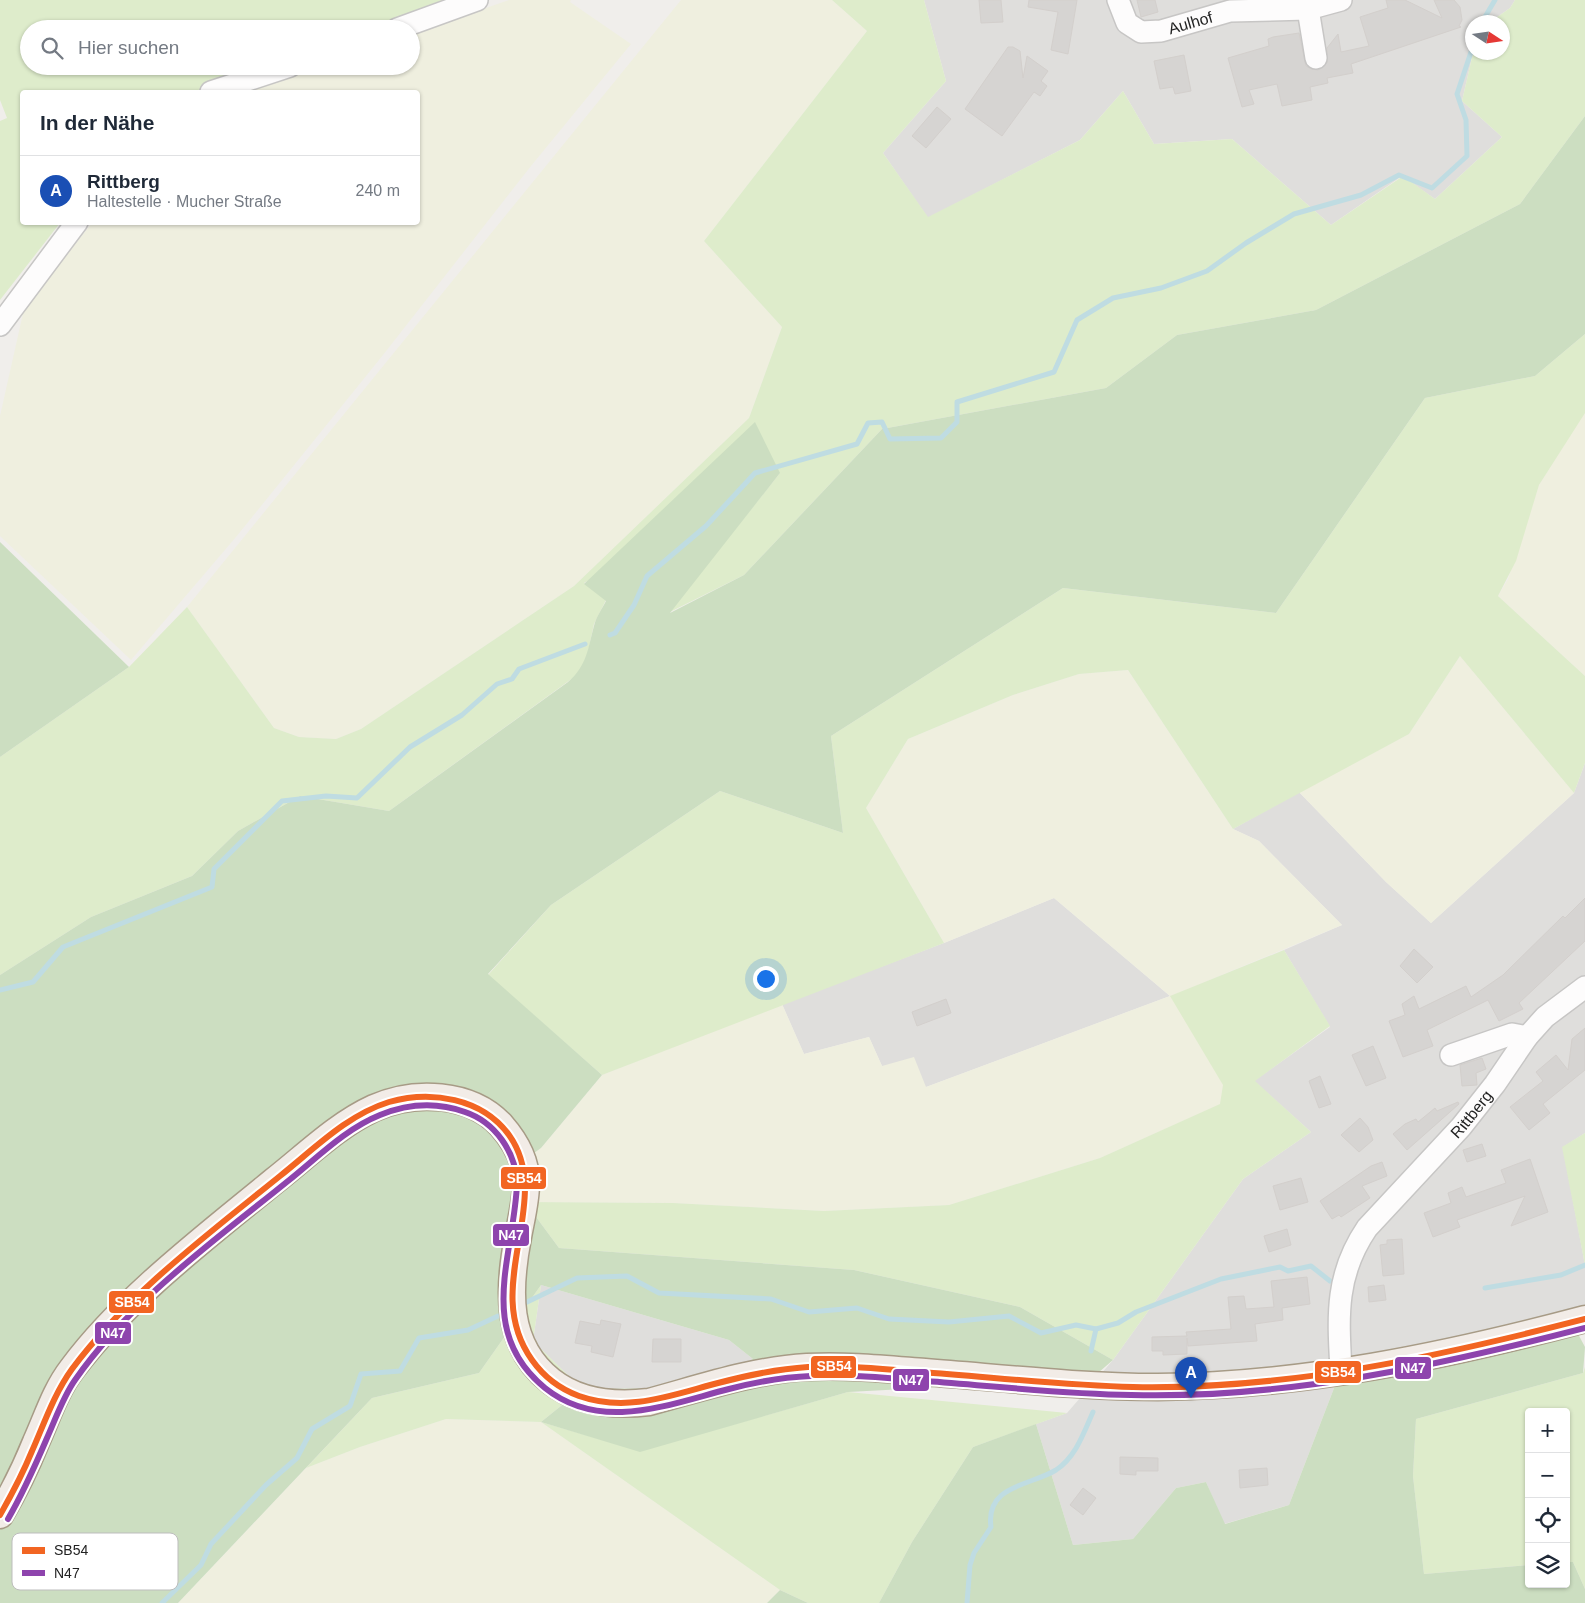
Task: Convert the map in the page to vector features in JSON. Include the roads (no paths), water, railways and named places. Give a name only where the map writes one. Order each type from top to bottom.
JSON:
[{"type":"main road","points":[[0,1515],[20,1481],[54,1400],[70,1370],[113,1321],[246,1204],[342,1126],[376,1107],[406,1099],[436,1096],[476,1107],[501,1126],[517,1147],[523,1161],[526,1184],[511,1282],[512,1314],[521,1345],[542,1375],[558,1387],[576,1396],[596,1401],[632,1404],[773,1371],[827,1366],[880,1367],[1104,1385],[1157,1387],[1247,1382],[1341,1370],[1457,1351],[1585,1319]]},
{"type":"street","points":[[420,21],[478,0]]},
{"type":"street","name":"Aulhof","points":[[1118,0],[1127,23],[1141,32],[1161,31],[1203,18],[1244,9],[1308,10],[1341,0]]},
{"type":"street","points":[[1308,10],[1316,58]]},
{"type":"street","points":[[217,90],[263,75]]},
{"type":"street","points":[[0,324],[75,225]]},
{"type":"street","name":"Rittberg","points":[[1341,1370],[1340,1306],[1348,1262],[1356,1244],[1367,1228],[1461,1127],[1495,1084],[1526,1037],[1545,1017],[1585,987]]},
{"type":"street","points":[[1451,1055],[1512,1034],[1526,1037]]},
{"type":"waterway","points":[[1486,15],[1495,0]]},
{"type":"waterway","points":[[610,635],[615,633],[634,605],[647,576],[706,526],[755,473],[857,444],[868,423],[882,422],[890,439],[941,438],[957,422],[957,402],[1054,372],[1077,320],[1113,298],[1161,288],[1207,271],[1246,243],[1294,214],[1361,195],[1399,175],[1432,188],[1467,156],[1466,120],[1457,94],[1468,60]]},
{"type":"waterway","points":[[0,990],[33,982],[63,947],[212,887],[214,869],[282,801],[326,796],[357,798],[410,747],[462,715],[497,684],[512,679],[519,669],[585,644]]},
{"type":"waterway","points":[[1485,1288],[1561,1275],[1585,1265]]},
{"type":"waterway","points":[[525,1303],[577,1278],[627,1276],[659,1293],[771,1299],[809,1312],[857,1308],[889,1319],[949,1322],[1009,1316],[1041,1333],[1076,1325],[1096,1329],[1118,1323],[1136,1312],[1221,1279],[1280,1267],[1288,1271],[1311,1266],[1330,1281]]},
{"type":"waterway","points":[[178,1587],[201,1565],[211,1544],[266,1485],[297,1458],[312,1429],[350,1406],[361,1374],[400,1371],[419,1338],[468,1330],[498,1316]]},
{"type":"waterway","points":[[1091,1351],[1096,1329]]},
{"type":"waterway","points":[[967,1603],[970,1565],[974,1553],[991,1527],[991,1513],[995,1503],[1002,1495],[1012,1489],[1056,1470],[1063,1465],[1079,1444],[1093,1412]]},
{"type":"waterway","points":[[162,1603],[175,1590]]},
{"type":"place","name":"Rittberg","points":[[1191,1398]]}]
